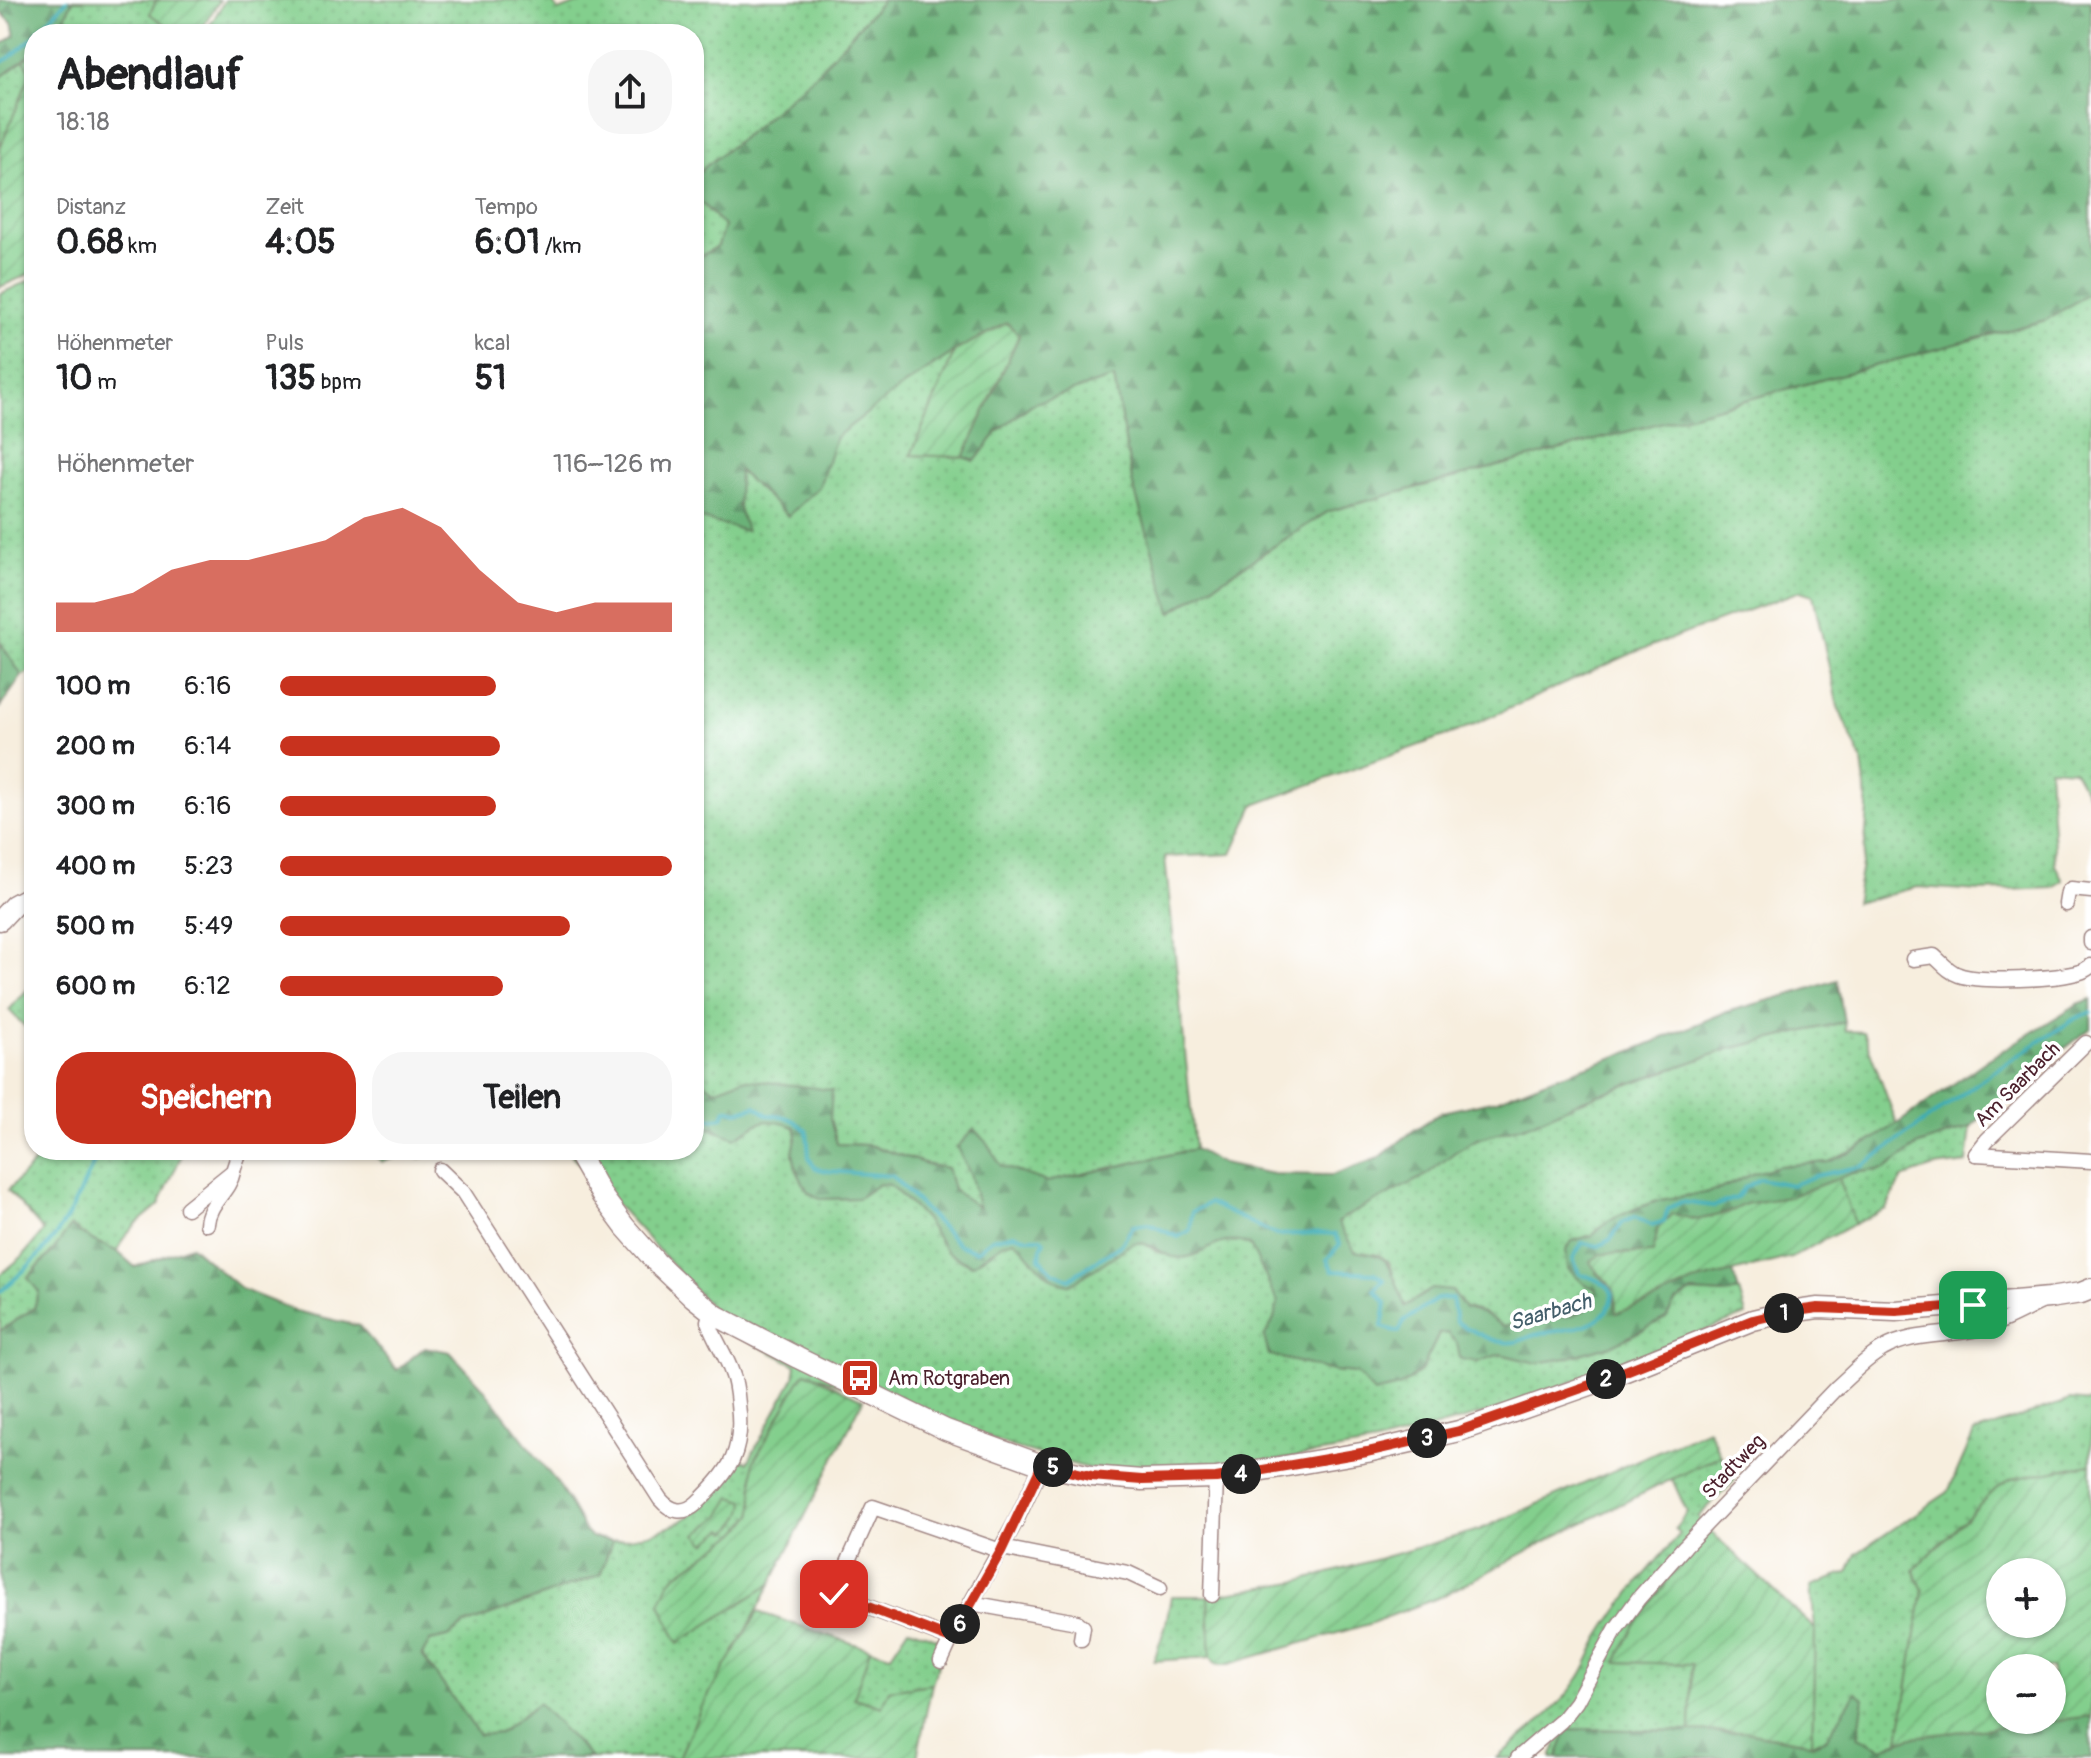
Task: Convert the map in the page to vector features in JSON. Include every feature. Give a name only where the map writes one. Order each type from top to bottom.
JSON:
[{"type":"main road","points":[[0,920],[24,900]]},
{"type":"main road","points":[[582,1160],[602,1196],[625,1227],[656,1262],[711,1311],[798,1358],[946,1430],[1042,1465],[1091,1476],[1142,1480],[1216,1478],[1367,1452],[1459,1431],[1593,1384],[1753,1320],[1782,1313],[1818,1308],[1896,1311],[2049,1298],[2091,1289]]},
{"type":"street","points":[[2066,904],[2071,889],[2091,891]]},
{"type":"street","points":[[1913,959],[1934,956],[1960,975],[1999,979],[2082,972],[2091,966]]},
{"type":"street","name":"Am Saarbach","points":[[2086,1043],[1976,1154],[2091,1161]]},
{"type":"street","points":[[207,1224],[207,1215],[231,1180],[237,1160]]},
{"type":"street","points":[[440,1170],[463,1192],[660,1499],[676,1511],[693,1507],[719,1481],[740,1440],[732,1372],[708,1321],[711,1311]]},
{"type":"street","points":[[187,1208],[233,1171]]},
{"type":"street","name":"Stadtweg","points":[[1518,1758],[1566,1715],[1616,1629],[1638,1599],[1685,1546],[1858,1369],[1893,1345],[1926,1335],[1991,1326],[2049,1298]]},
{"type":"street","points":[[941,1661],[1001,1550],[1042,1465]]},
{"type":"street","points":[[1212,1595],[1216,1478]]},
{"type":"street","points":[[951,1639],[834,1594],[873,1507],[1001,1550],[1128,1573],[1160,1588]]},
{"type":"street","points":[[971,1603],[1077,1622],[1083,1627],[1081,1639]]},
{"type":"green space","points":[[0,0],[73,0],[60,24],[24,24],[24,60],[0,78],[0,46],[15,35],[12,23],[0,11]]},
{"type":"green space","points":[[73,0],[156,0],[150,14],[164,24],[72,24],[65,17]]},
{"type":"green space","points":[[156,0],[220,0],[204,24],[164,24],[150,14]]},
{"type":"green space","points":[[225,0],[550,0],[559,11],[587,0],[883,0],[815,75],[704,168],[704,24],[211,24]]},
{"type":"green space","points":[[883,0],[2091,0],[2091,292],[2046,320],[1329,511],[1171,612],[1133,485],[1114,378],[1032,404],[998,431],[975,461],[964,457],[1019,336],[1007,323],[955,351],[836,437],[819,487],[788,516],[739,471],[738,504],[746,531],[704,520],[704,254],[718,246],[724,226],[704,205],[704,168],[815,75]]},
{"type":"green space","points":[[24,60],[24,90],[0,148],[0,78]]},
{"type":"green space","points":[[24,90],[24,276],[0,287],[0,148]]},
{"type":"green space","points":[[704,205],[724,226],[718,246],[704,254]]},
{"type":"green space","points":[[24,283],[22,676],[0,642],[0,294]]},
{"type":"green space","points":[[2091,292],[2091,800],[2074,770],[2049,768],[2055,865],[2063,880],[2054,888],[1981,891],[1917,887],[1855,903],[1868,809],[1862,761],[1838,707],[1813,595],[1800,591],[1635,652],[1461,730],[1254,805],[1232,854],[1165,857],[1195,1149],[1047,1182],[1001,1166],[987,1143],[957,1147],[971,1176],[979,1208],[953,1190],[947,1168],[869,1145],[837,1144],[830,1119],[744,1079],[715,1090],[704,1082],[704,513],[738,504],[738,470],[788,516],[819,487],[835,437],[955,351],[911,455],[964,457],[975,461],[998,431],[1032,403],[1114,378],[1133,485],[1172,612],[1329,511],[2046,320]]},
{"type":"green space","points":[[1007,323],[1019,335],[964,457],[911,455],[955,351]]},
{"type":"green space","points":[[0,642],[22,676],[0,707]]},
{"type":"green space","points":[[1837,980],[1844,1022],[1729,1049],[1583,1100],[1533,1123],[1477,1139],[1425,1176],[1338,1223],[1355,1251],[1376,1255],[1386,1261],[1405,1306],[1432,1289],[1452,1291],[1465,1308],[1483,1313],[1502,1326],[1570,1316],[1585,1310],[1592,1302],[1596,1289],[1584,1284],[1568,1269],[1566,1250],[1572,1241],[1593,1235],[1608,1221],[1660,1200],[1716,1191],[1779,1166],[1829,1162],[1858,1149],[1987,1060],[2091,999],[2091,1028],[2004,1096],[1971,1127],[1919,1145],[1885,1169],[1852,1173],[1789,1197],[1746,1204],[1728,1213],[1697,1220],[1673,1214],[1658,1229],[1653,1253],[1618,1253],[1596,1273],[1612,1290],[1616,1312],[1655,1300],[1693,1282],[1733,1272],[1739,1291],[1724,1294],[1692,1292],[1675,1302],[1666,1318],[1615,1344],[1537,1363],[1500,1354],[1478,1362],[1460,1359],[1457,1343],[1447,1333],[1439,1334],[1421,1371],[1399,1387],[1374,1393],[1356,1373],[1333,1371],[1269,1355],[1264,1337],[1274,1319],[1278,1302],[1250,1245],[1227,1242],[1184,1258],[1173,1257],[1147,1245],[1132,1244],[1068,1285],[1052,1278],[1014,1240],[1004,1243],[972,1265],[947,1252],[924,1218],[890,1185],[879,1184],[858,1198],[821,1199],[808,1192],[796,1169],[793,1152],[797,1135],[795,1127],[763,1122],[735,1138],[704,1126],[704,1082],[715,1090],[744,1079],[832,1090],[830,1119],[837,1144],[869,1145],[947,1168],[953,1190],[978,1207],[971,1176],[957,1147],[974,1129],[1001,1166],[1047,1182],[1195,1149],[1222,1164],[1273,1174],[1332,1175],[1379,1158],[1442,1112],[1496,1100],[1632,1051],[1726,1012]]},
{"type":"green space","points":[[24,993],[24,1026],[9,1010]]},
{"type":"green space","points":[[1844,1022],[1845,1031],[1863,1032],[1897,1124],[1858,1149],[1829,1162],[1779,1166],[1716,1191],[1660,1200],[1608,1221],[1593,1235],[1572,1241],[1584,1284],[1596,1289],[1592,1302],[1585,1310],[1570,1316],[1502,1326],[1483,1313],[1465,1308],[1452,1291],[1405,1307],[1390,1263],[1379,1255],[1355,1252],[1337,1223],[1477,1139],[1533,1123],[1583,1100],[1729,1049]]},
{"type":"green space","points":[[772,1119],[795,1127],[797,1135],[793,1152],[796,1169],[808,1192],[821,1199],[858,1198],[879,1184],[890,1185],[924,1218],[947,1252],[972,1265],[1004,1243],[1014,1240],[1027,1250],[1033,1261],[1134,1242],[1143,1243],[1160,1253],[1200,1253],[1218,1242],[1237,1240],[1251,1245],[1278,1302],[1275,1319],[1265,1337],[1269,1355],[1333,1371],[1356,1373],[1399,1387],[1421,1371],[1439,1334],[1447,1333],[1478,1362],[1500,1354],[1537,1363],[1615,1344],[1692,1292],[1724,1294],[1739,1291],[1746,1315],[1507,1407],[1376,1444],[1219,1470],[1143,1473],[1087,1468],[1022,1450],[806,1372],[753,1463],[753,1515],[738,1532],[674,1577],[660,1604],[678,1642],[771,1584],[701,1708],[679,1758],[591,1758],[538,1704],[500,1733],[479,1735],[422,1655],[430,1641],[448,1637],[464,1625],[600,1575],[612,1541],[659,1531],[690,1516],[710,1497],[739,1458],[748,1462],[794,1378],[796,1365],[734,1333],[576,1160],[704,1160],[704,1126],[735,1137]]},
{"type":"green space","points":[[1971,1127],[1967,1163],[1934,1167],[1902,1178],[1886,1209],[1854,1224],[1839,1178],[1852,1173],[1885,1169],[1919,1145]]},
{"type":"green space","points":[[37,1160],[179,1160],[159,1205],[136,1224],[123,1239],[118,1252],[92,1240],[51,1253],[28,1277],[39,1292],[34,1308],[0,1331],[0,1275],[23,1256],[44,1231],[8,1190]]},
{"type":"green space","points":[[1839,1178],[1854,1224],[1792,1257],[1693,1282],[1655,1300],[1616,1313],[1612,1289],[1590,1262],[1601,1254],[1653,1253],[1658,1229],[1673,1214],[1697,1220],[1728,1213],[1746,1204],[1789,1197]]},
{"type":"green space","points":[[71,1226],[118,1252],[135,1267],[191,1246],[241,1289],[296,1311],[359,1326],[397,1370],[425,1347],[450,1352],[481,1385],[560,1487],[585,1531],[591,1537],[612,1541],[600,1575],[464,1625],[448,1637],[430,1641],[422,1655],[479,1735],[500,1733],[538,1703],[591,1758],[0,1758],[0,1331],[34,1308],[39,1292],[28,1278]]},
{"type":"green space","points":[[806,1372],[863,1400],[771,1584],[678,1643],[660,1604],[669,1583],[738,1532],[753,1515],[753,1463]]},
{"type":"green space","points":[[2070,1400],[2091,1402],[2091,1464],[2012,1479],[1997,1488],[1914,1570],[1923,1590],[1899,1741],[1883,1748],[1858,1737],[1860,1721],[1856,1693],[1826,1739],[1812,1743],[1815,1629],[1811,1586],[1848,1573],[1856,1554],[1948,1492],[1974,1433]]},
{"type":"green space","points":[[1708,1429],[1721,1455],[1440,1597],[1369,1624],[1225,1665],[1216,1664],[1211,1657],[1208,1596],[1301,1581],[1479,1530]]},
{"type":"green space","points":[[1721,1455],[1735,1480],[1698,1517],[1710,1531],[1670,1578],[1617,1662],[1692,1664],[1690,1731],[1572,1729],[1567,1731],[1557,1758],[1551,1758],[1560,1733],[1528,1758],[1497,1758],[1550,1713],[1569,1692],[1618,1610],[1680,1534],[1675,1529],[1687,1512],[1672,1479]]},
{"type":"green space","points":[[2091,1464],[2091,1716],[2066,1719],[2066,1654],[1986,1654],[1986,1728],[1899,1741],[1923,1590],[1914,1570],[1997,1488],[2012,1479]]},
{"type":"green space","points":[[732,1497],[745,1501],[740,1518],[728,1532],[724,1529],[706,1543],[697,1534],[720,1516]]},
{"type":"green space","points":[[1710,1531],[1815,1629],[1812,1743],[1746,1732],[1690,1731],[1692,1664],[1616,1662],[1635,1625]]},
{"type":"green space","points":[[1171,1596],[1208,1596],[1211,1657],[1154,1661]]},
{"type":"green space","points":[[758,1612],[870,1649],[854,1698],[882,1707],[889,1690],[932,1684],[917,1758],[679,1758],[701,1708]]},
{"type":"green space","points":[[909,1628],[945,1641],[932,1684],[889,1690],[882,1707],[853,1698],[870,1649],[891,1655]]},
{"type":"green space","points":[[1856,1692],[1864,1698],[1858,1737],[1883,1748],[1912,1737],[1986,1728],[1986,1734],[2066,1734],[2066,1719],[2091,1716],[2091,1758],[1557,1758],[1567,1730],[1572,1729],[1746,1732],[1814,1744],[1826,1739]]},
{"type":"waterway","name":"Saarbach","points":[[45,24],[67,0]]},
{"type":"waterway","name":"Saarbach","points":[[0,63],[24,45]]},
{"type":"waterway","name":"Saarbach","points":[[704,1117],[723,1117],[726,1109],[738,1112],[756,1106],[767,1115],[789,1118],[807,1131],[809,1158],[815,1168],[892,1176],[959,1245],[977,1251],[992,1239],[1014,1234],[1042,1238],[1040,1258],[1053,1272],[1069,1279],[1121,1245],[1133,1226],[1149,1224],[1178,1237],[1190,1230],[1192,1212],[1209,1203],[1276,1235],[1335,1234],[1340,1244],[1327,1259],[1333,1271],[1374,1273],[1384,1280],[1375,1290],[1386,1303],[1382,1327],[1399,1332],[1404,1321],[1437,1299],[1452,1298],[1456,1322],[1492,1339],[1515,1342],[1580,1327],[1598,1319],[1605,1312],[1611,1303],[1611,1291],[1603,1283],[1579,1273],[1573,1259],[1582,1243],[1599,1246],[1611,1239],[1622,1223],[1635,1217],[1651,1225],[1664,1222],[1668,1209],[1681,1202],[1714,1206],[1737,1198],[1744,1188],[1760,1179],[1792,1185],[1815,1176],[1863,1166],[1994,1071],[2076,1018],[2091,1012]]},
{"type":"waterway","name":"Saarbach","points":[[0,1292],[53,1239],[95,1160]]},
{"type":"place","name":"Am Rotgraben","points":[[860,1378]]},
{"type":"route","points":[[834,1594],[951,1639],[1001,1551],[1042,1465],[1091,1476],[1142,1480],[1216,1478],[1367,1452],[1459,1431],[1593,1384],[1753,1320],[1782,1313],[1818,1308],[1896,1311],[1973,1305]]}]
